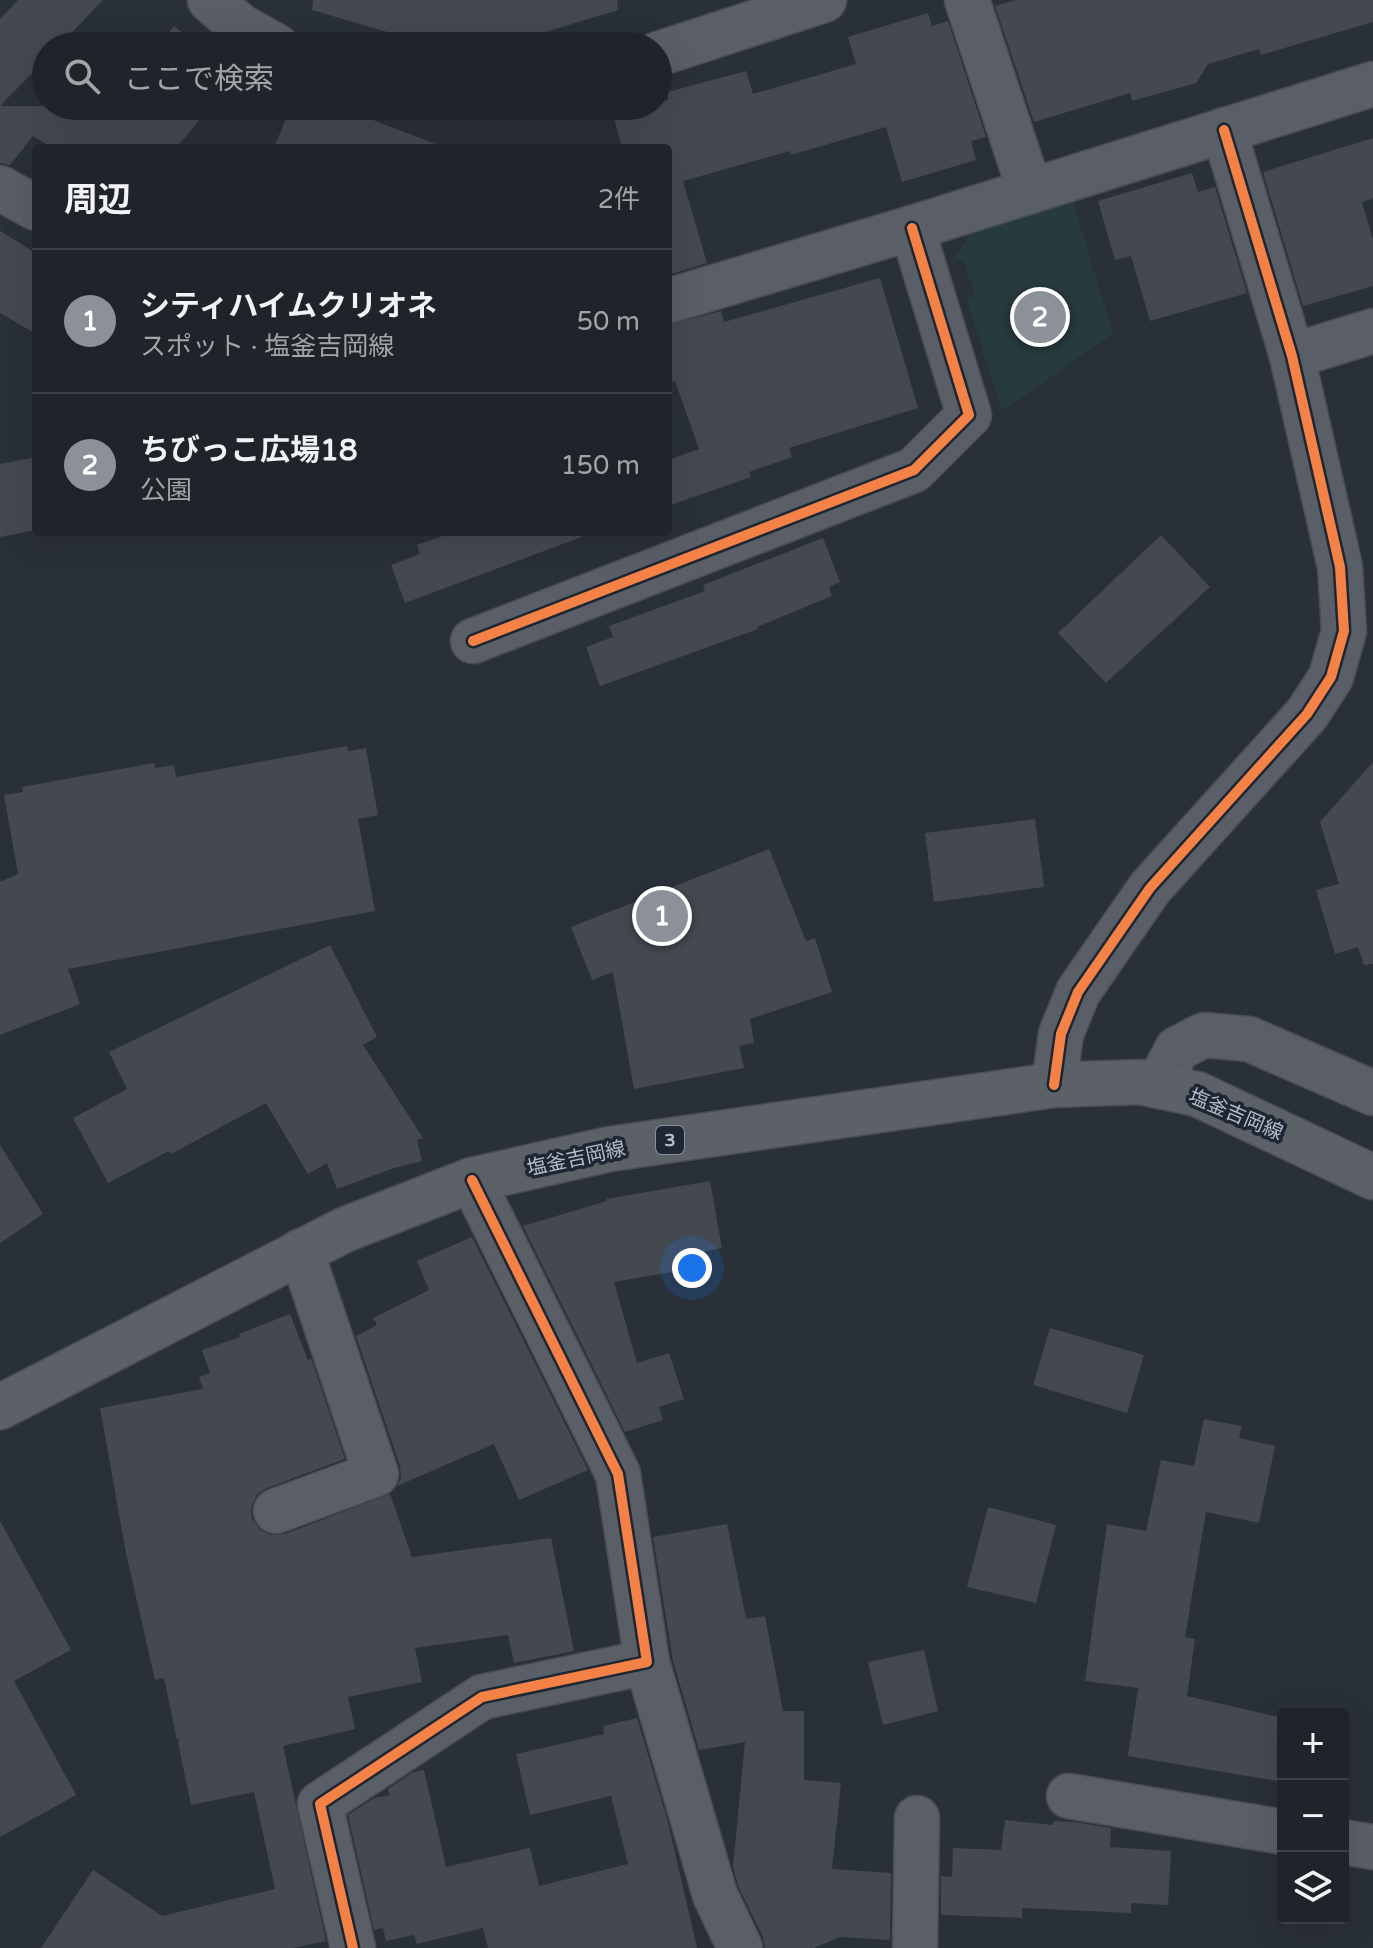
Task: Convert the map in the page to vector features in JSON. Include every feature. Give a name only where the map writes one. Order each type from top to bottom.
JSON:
[{"type":"main road","name":"塩釜吉岡線","points":[[0,1407],[344,1230],[472,1180],[610,1149],[1054,1085],[1140,1082],[1197,1094],[1373,1177]]},
{"type":"street","points":[[210,0],[251,32]]},
{"type":"street","points":[[672,49],[824,0]]},
{"type":"street","points":[[967,0],[1030,191]]},
{"type":"street","points":[[672,300],[1373,84]]},
{"type":"street","points":[[1054,1085],[1061,1034],[1078,992],[1150,888],[1307,714],[1331,677],[1344,631],[1340,567],[1292,356],[1224,130]]},
{"type":"street","points":[[0,188],[32,206]]},
{"type":"street","points":[[473,641],[914,470],[969,415],[912,228]]},
{"type":"street","points":[[1292,356],[1373,331]]},
{"type":"street","points":[[1158,1086],[1177,1049],[1204,1035],[1249,1039],[1373,1093]]},
{"type":"street","points":[[472,1180],[618,1474],[647,1662],[715,1895],[740,1948]]},
{"type":"street","points":[[276,1511],[376,1474],[301,1251]]},
{"type":"street","points":[[353,1948],[320,1804],[482,1697],[647,1662]]},
{"type":"street","points":[[1069,1796],[1277,1831]]},
{"type":"street","points":[[915,1948],[917,1818]]},
{"type":"street","points":[[1349,1843],[1373,1847]]},
{"type":"green space","points":[[1073,202],[1113,334],[1002,411],[966,299],[975,296],[963,259],[951,262],[971,233]]},
{"type":"building","points":[[18,0],[103,0],[72,32],[32,32],[32,73],[0,106],[0,19]]},
{"type":"building","points":[[313,0],[617,0],[618,10],[546,32],[387,32],[312,10]]},
{"type":"building","points":[[1016,0],[1373,0],[1373,22],[1261,55],[1259,49],[1208,64],[1196,83],[1132,101],[1130,93],[1034,122],[995,6]]},
{"type":"building","points":[[928,13],[932,26],[948,21],[986,137],[971,141],[976,160],[902,182],[886,127],[791,155],[790,151],[683,181],[707,263],[672,274],[672,144],[621,144],[614,120],[672,120],[672,91],[746,71],[753,94],[856,64],[848,37]]},
{"type":"building","points":[[0,106],[32,106],[32,120],[199,120],[179,144],[46,144],[33,136],[10,165],[0,163]]},
{"type":"building","points":[[285,120],[373,120],[435,144],[276,144]]},
{"type":"building","points":[[1373,138],[1373,198],[1362,202],[1373,240],[1373,286],[1303,306],[1263,172]]},
{"type":"building","points":[[1192,173],[1198,192],[1215,187],[1247,293],[1150,321],[1131,256],[1115,260],[1098,201]]},
{"type":"building","points":[[0,231],[32,251],[32,332],[0,313]]},
{"type":"building","points":[[880,278],[918,408],[789,448],[792,457],[749,472],[751,477],[672,505],[672,459],[699,449],[675,381],[672,382],[672,324],[721,311],[724,322]]},
{"type":"building","points":[[32,458],[32,531],[0,537],[0,464]]},
{"type":"building","points":[[1161,535],[1210,587],[1106,683],[1058,633]]},
{"type":"building","points":[[443,536],[584,536],[405,603],[391,565],[420,554],[417,545]]},
{"type":"building","points":[[823,538],[840,582],[829,587],[832,596],[758,629],[600,686],[586,647],[613,637],[609,626],[705,591],[703,585]]},
{"type":"building","points":[[347,746],[348,751],[366,748],[378,815],[358,819],[375,911],[68,969],[80,1004],[0,1035],[0,882],[18,874],[4,795],[23,792],[22,787],[154,763],[155,768],[174,765],[176,777]]},
{"type":"building","points":[[1373,762],[1373,964],[1364,965],[1358,947],[1335,954],[1316,890],[1339,884],[1320,822]]},
{"type":"building","points":[[1035,819],[1044,887],[934,902],[925,833]]},
{"type":"building","points":[[769,849],[806,941],[815,938],[832,992],[750,1019],[754,1043],[739,1046],[744,1068],[634,1089],[613,972],[592,980],[571,927]]},
{"type":"building","points":[[330,945],[377,1037],[363,1045],[423,1138],[417,1140],[422,1161],[337,1189],[327,1163],[308,1174],[266,1103],[171,1154],[169,1151],[108,1183],[73,1118],[127,1089],[109,1052]]},
{"type":"building","points":[[0,1145],[43,1214],[0,1243]]},
{"type":"building","points":[[710,1181],[722,1248],[697,1253],[700,1267],[614,1282],[637,1363],[669,1353],[684,1399],[659,1407],[663,1420],[625,1432],[523,1226],[606,1199]]},
{"type":"building","points":[[472,1237],[588,1470],[519,1500],[494,1444],[397,1486],[401,1478],[400,1466],[356,1336],[377,1325],[373,1318],[429,1290],[417,1261]]},
{"type":"building","points":[[290,1314],[308,1360],[311,1358],[345,1459],[257,1494],[251,1508],[252,1519],[260,1530],[271,1535],[285,1534],[390,1494],[412,1557],[551,1538],[574,1651],[514,1663],[508,1635],[415,1648],[422,1682],[348,1697],[355,1729],[283,1746],[326,1941],[293,1948],[41,1948],[93,1870],[162,1916],[275,1889],[254,1792],[191,1805],[178,1742],[180,1738],[177,1740],[164,1678],[155,1680],[126,1553],[100,1408],[203,1389],[199,1377],[210,1373],[202,1350]]},
{"type":"building","points":[[1050,1328],[1144,1355],[1127,1413],[1033,1385]]},
{"type":"building","points":[[1204,1419],[1242,1426],[1239,1438],[1275,1446],[1259,1523],[1206,1512],[1185,1637],[1195,1639],[1187,1696],[1277,1717],[1277,1781],[1128,1756],[1138,1688],[1085,1681],[1107,1524],[1146,1531],[1161,1460],[1194,1466]]},
{"type":"building","points":[[988,1507],[1056,1525],[1036,1603],[967,1587]]},
{"type":"building","points":[[0,1521],[71,1650],[14,1681],[76,1795],[0,1837]]},
{"type":"building","points":[[727,1524],[746,1619],[765,1616],[783,1711],[804,1711],[804,1780],[841,1783],[832,1869],[891,1873],[890,1940],[840,1937],[814,1948],[765,1948],[763,1937],[738,1886],[733,1866],[745,1742],[699,1750],[673,1661],[653,1537]]},
{"type":"building","points":[[924,1650],[938,1711],[883,1725],[868,1662]]},
{"type":"building","points":[[637,1718],[668,1822],[697,1948],[488,1948],[483,1928],[417,1944],[414,1935],[386,1941],[383,1928],[374,1930],[348,1815],[374,1798],[390,1795],[388,1789],[413,1772],[424,1770],[446,1867],[530,1848],[539,1886],[628,1864],[611,1796],[530,1815],[516,1754],[604,1734],[603,1726]]},
{"type":"building","points":[[1005,1820],[1053,1825],[1053,1821],[1074,1822],[1111,1828],[1110,1847],[1171,1851],[1168,1905],[1131,1903],[1131,1913],[1022,1908],[1022,1918],[941,1915],[941,1876],[952,1877],[953,1848],[1001,1850]]},
{"type":"cycle path","points":[[1054,1085],[1061,1034],[1078,992],[1150,888],[1307,714],[1331,677],[1344,631],[1340,567],[1292,356],[1224,130]]},
{"type":"cycle path","points":[[473,641],[914,470],[969,415],[912,228]]},
{"type":"cycle path","points":[[353,1948],[320,1804],[482,1697],[647,1662],[618,1474],[472,1180]]},
{"type":"place","name":"ちびっこ広場18","points":[[1040,317]]},
{"type":"place","name":"シティハイムクリオネ","points":[[662,916]]}]
